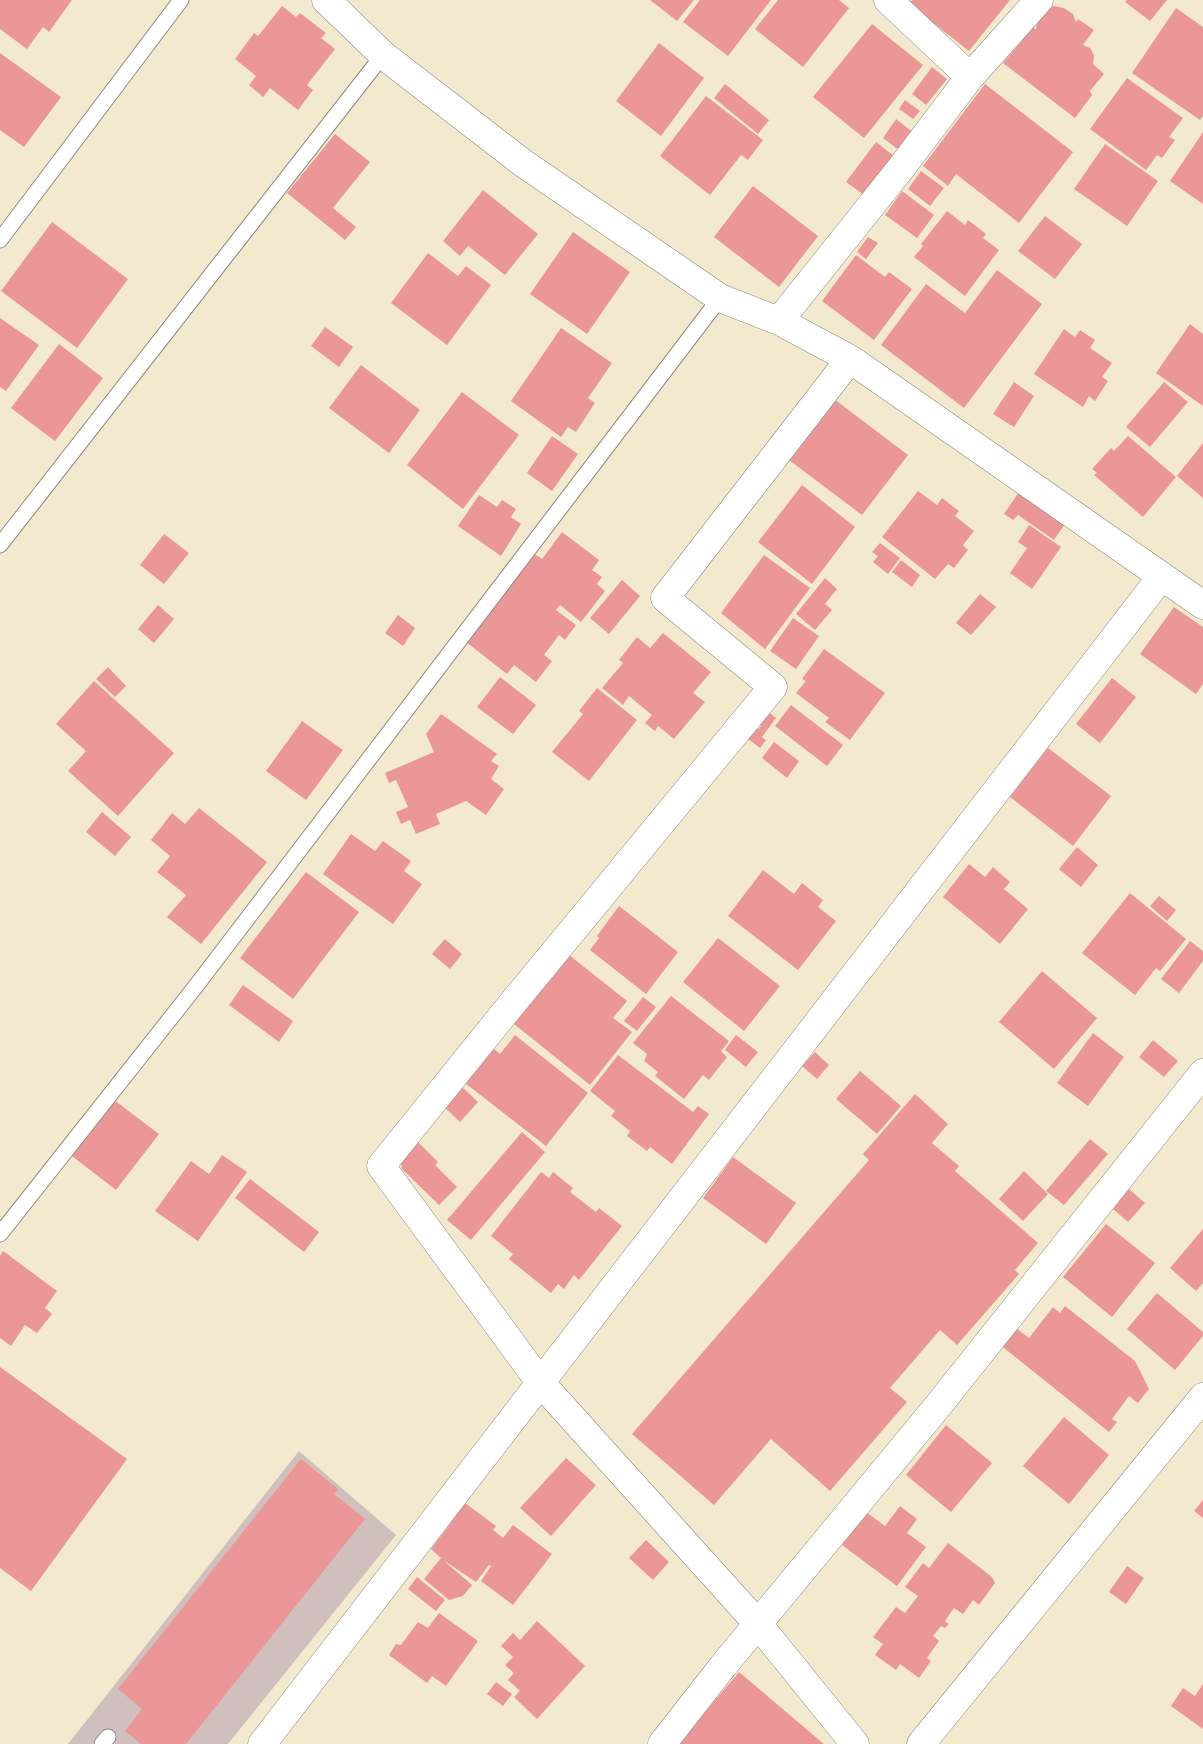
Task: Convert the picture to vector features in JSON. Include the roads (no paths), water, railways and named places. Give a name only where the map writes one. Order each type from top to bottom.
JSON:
[{"type":"street","points":[[326,0],[383,55],[523,163],[720,298],[779,321],[850,358],[1203,605]]},
{"type":"street","points":[[888,0],[970,77]]},
{"type":"street","points":[[779,321],[970,77],[1039,0]]},
{"type":"street","points":[[850,358],[665,598],[773,687],[381,1166],[540,1382],[758,1624],[855,1744]]},
{"type":"street","points":[[262,1744],[1162,576]]},
{"type":"street","points":[[662,1744],[937,1407],[1203,1073]]},
{"type":"street","points":[[921,1744],[1203,1397]]},
{"type":"lane","points":[[0,240],[180,0]]},
{"type":"lane","points":[[0,545],[383,55]]},
{"type":"lane","points":[[0,1234],[196,986],[720,298]]}]
